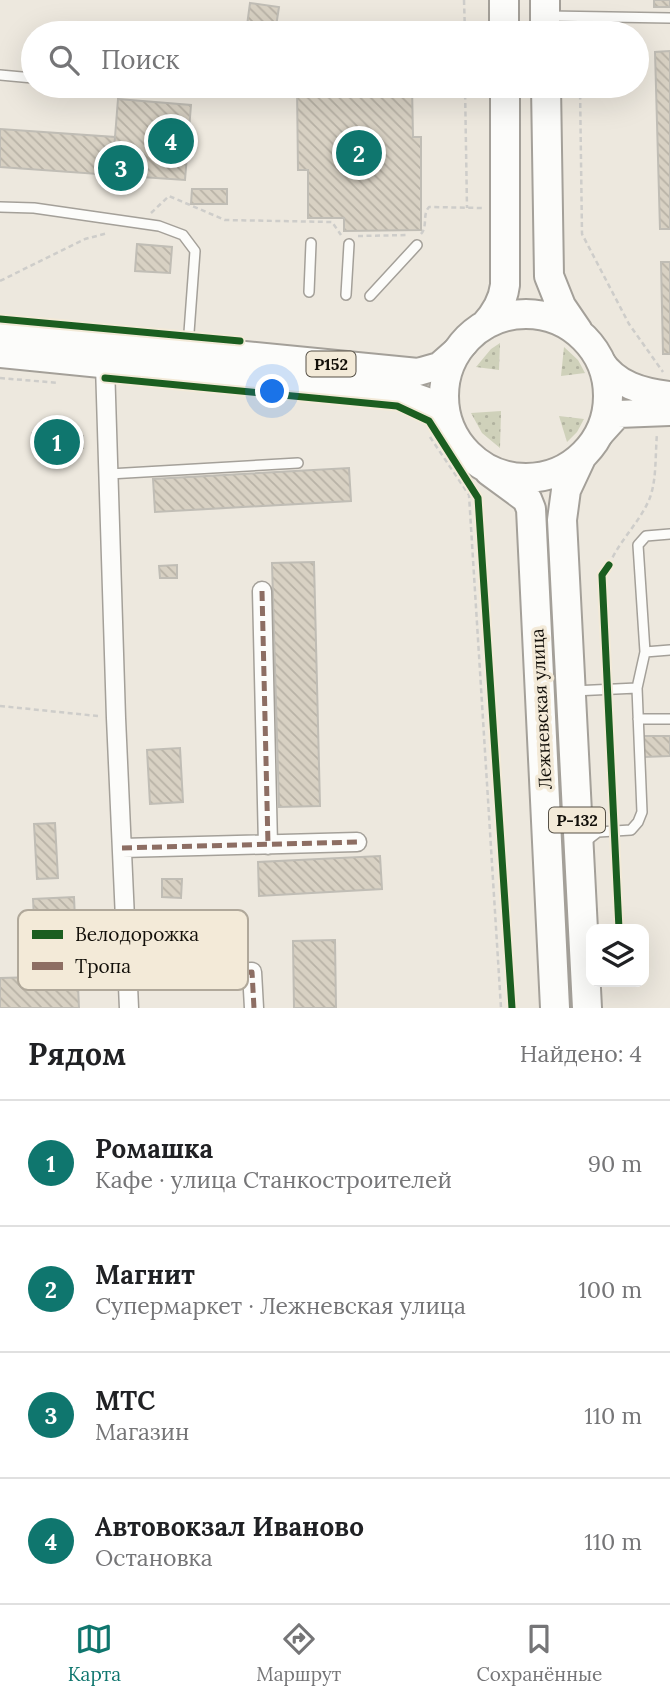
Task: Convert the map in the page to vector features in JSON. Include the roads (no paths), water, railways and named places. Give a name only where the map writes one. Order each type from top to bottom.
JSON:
[{"type":"highway","points":[[504,0],[504,21]]},
{"type":"highway","points":[[505,98],[506,277],[501,302],[485,325],[457,353],[447,375],[437,430],[489,471],[521,478],[537,477],[567,467],[580,458],[599,435],[606,416],[608,394],[600,360],[561,306],[549,276],[546,98]]},
{"type":"highway","points":[[485,325],[513,315],[534,315],[554,319],[580,334]]},
{"type":"highway","name":"Лежневская улица","points":[[580,458],[566,490],[562,520],[587,1008]]},
{"type":"highway","name":"Лежневская улица","points":[[489,471],[527,499],[532,521],[555,1008]]},
{"type":"main road","name":"Р152","points":[[0,331],[419,396],[435,405],[437,430]]},
{"type":"main road","name":"Р152","points":[[0,355],[105,365],[188,361],[418,372],[439,366],[464,344]]},
{"type":"main road","points":[[600,360],[618,381],[649,393],[666,383]]},
{"type":"main road","points":[[599,435],[618,414],[664,420]]},
{"type":"street","points":[[105,365],[125,910]]},
{"type":"street","points":[[262,591],[268,845]]},
{"type":"street","points":[[122,848],[357,842]]},
{"type":"street","points":[[248,972],[252,972],[254,1008]]},
{"type":"street","points":[[128,990],[129,1008]]},
{"type":"lane","points":[[545,16],[670,18]]},
{"type":"lane","points":[[0,75],[21,77]]},
{"type":"lane","points":[[0,207],[34,208],[159,226],[183,235],[191,242],[195,251],[188,361]]},
{"type":"lane","points":[[370,296],[417,240]]},
{"type":"lane","points":[[309,292],[311,243]]},
{"type":"lane","points":[[346,295],[349,244]]},
{"type":"lane","points":[[109,474],[298,463]]},
{"type":"lane","points":[[578,848],[598,832],[631,830],[642,812],[637,688],[645,652],[638,545],[646,536],[670,534]]},
{"type":"lane","points":[[645,652],[670,650]]},
{"type":"lane","points":[[570,691],[637,688]]},
{"type":"lane","points":[[638,719],[670,719]]},
{"type":"place","name":"Автовокзал Иваново","points":[[171,141]]},
{"type":"place","name":"Магнит","points":[[359,153]]},
{"type":"place","name":"МТС","points":[[121,168]]},
{"type":"place","name":"Ромашка","points":[[57,442]]}]
